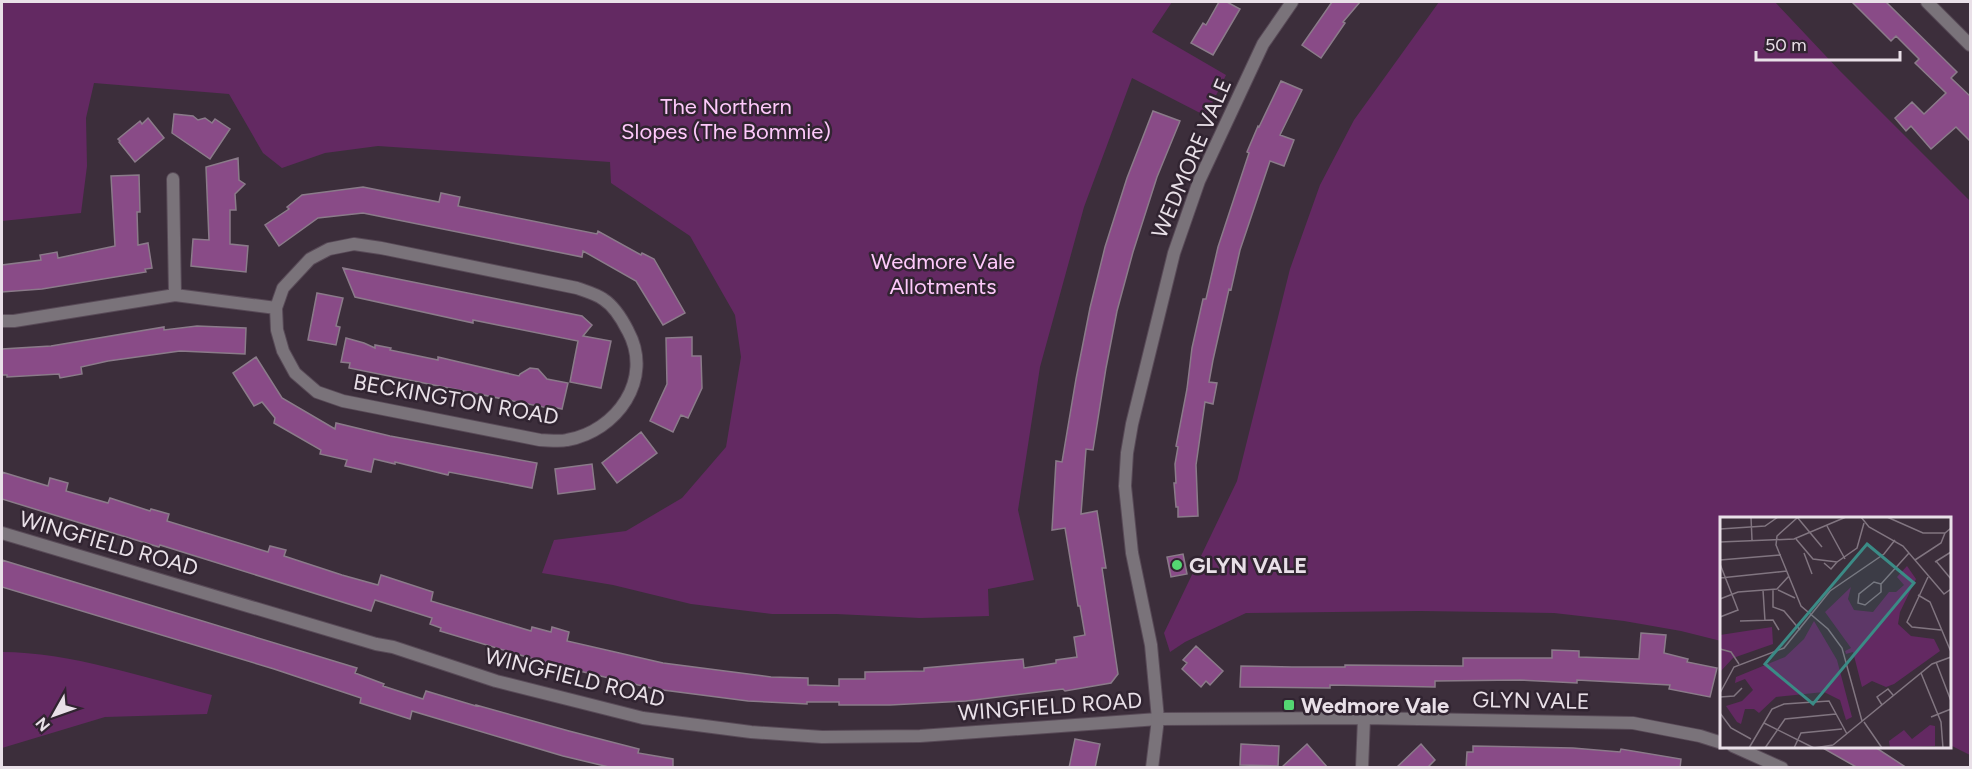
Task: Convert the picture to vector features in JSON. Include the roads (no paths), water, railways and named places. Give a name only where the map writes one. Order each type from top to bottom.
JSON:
[{"type":"street","name":"WEDMORE VALE","points":[[1152,768],[1158,719],[1151,645],[1132,553],[1125,486],[1132,424],[1174,253],[1192,199],[1204,168],[1263,44],[1292,2]]},
{"type":"street","points":[[1927,2],[1971,45]]},
{"type":"street","points":[[173,178],[175,295]]},
{"type":"street","name":"BECKINGTON ROAD","points":[[354,244],[381,248],[577,288],[603,298],[620,316],[631,335],[637,356],[634,378],[623,408],[609,421],[591,432],[566,441],[528,438],[343,401],[317,392],[295,373],[283,351],[277,330],[276,308],[284,288],[310,259],[329,249],[354,244]]},
{"type":"street","points":[[2,321],[175,295],[276,308]]},
{"type":"street","name":"WINGFIELD ROAD","points":[[2,533],[393,648],[496,681],[643,718],[751,732],[822,736],[920,736],[1158,719]]},
{"type":"street","name":"GLYN VALE","points":[[1158,719],[1364,718],[1633,723],[1700,736],[1720,742]]},
{"type":"street","points":[[1362,768],[1364,718]]},
{"type":"street","points":[[1735,748],[1782,768]]},
{"type":"place","name":"GLYN VALE","points":[[1177,565]]},
{"type":"place","name":"Wedmore Vale","points":[[1289,705]]},
{"type":"park label","name":"The Northern Slopes (The Bommie)","points":[[726,118]]},
{"type":"park label","name":"Wedmore Vale Allotments","points":[[943,274]]}]
